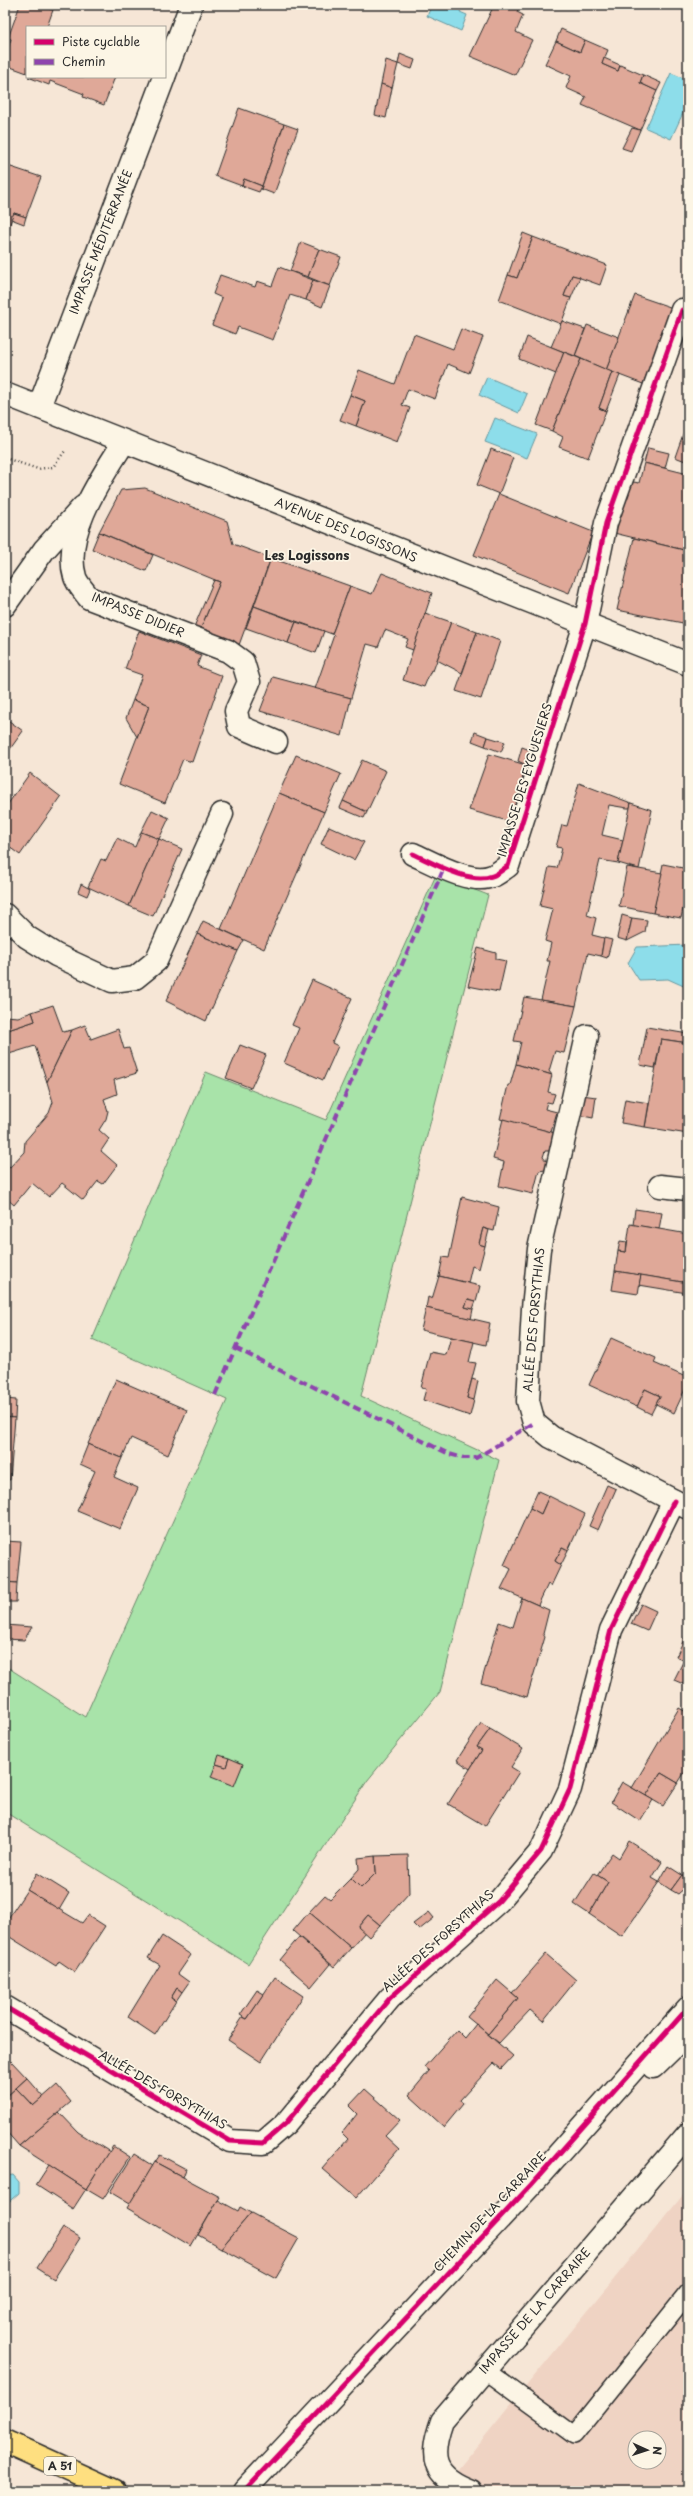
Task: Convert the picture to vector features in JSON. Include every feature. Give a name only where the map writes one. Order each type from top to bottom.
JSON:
[{"type":"highway","name":"A 51","points":[[5,2441],[115,2491]]},
{"type":"street","points":[[166,71],[191,5]]},
{"type":"street","name":"IMPASSE MÉDITERRANÉE","points":[[39,407],[164,78]]},
{"type":"street","name":"IMPASSE DES EYGUESIERS","points":[[413,854],[444,868],[473,878],[492,876],[508,866],[585,624],[606,523],[682,310]]},
{"type":"street","name":"AVENUE DES LOGISSONS","points":[[5,394],[688,664]]},
{"type":"street","name":"IMPASSE DIDIER","points":[[124,442],[85,505],[74,550],[75,578],[89,598],[228,650],[243,662],[249,682],[236,711],[239,726],[276,742]]},
{"type":"street","points":[[5,605],[44,550],[85,505]]},
{"type":"street","points":[[5,915],[27,937],[56,955],[112,981],[135,978],[156,961],[222,814]]},
{"type":"street","name":"ALLÉE DES FORSYTHIAS","points":[[5,2007],[230,2141],[263,2143],[286,2123],[390,1998],[499,1902],[541,1851],[570,1789],[611,1630],[681,1505],[551,1437],[534,1424],[528,1401],[533,1308],[539,1249],[586,1036]]},
{"type":"street","points":[[660,1186],[688,1189]]},
{"type":"street","name":"CHEMIN DE LA CARRAIRE","points":[[244,2491],[531,2185],[688,2008]]},
{"type":"street","points":[[531,2185],[688,2033]]},
{"type":"street","name":"IMPASSE DE LA CARRAIRE","points":[[471,2491],[452,2484],[438,2467],[434,2444],[442,2421],[484,2370],[688,2134]]},
{"type":"lane","points":[[484,2370],[574,2435],[688,2293]]},
{"type":"path","points":[[5,458],[38,469],[53,467],[66,450]]},
{"type":"shaded area","points":[[688,2189],[688,2491],[440,2491]]},
{"type":"green space","points":[[436,875],[488,895],[361,1396],[499,1460],[440,1692],[367,1781],[248,1964],[5,1812],[5,1670],[7,1667],[85,1717],[227,1400],[92,1340],[206,1072],[326,1120]]},
{"type":"water","points":[[432,5],[463,5],[460,12],[467,15],[461,31],[427,16]]},
{"type":"water","points":[[671,73],[688,80],[688,102],[671,139],[646,128]]},
{"type":"water","points":[[487,377],[527,394],[519,413],[479,395]]},
{"type":"water","points":[[495,418],[537,434],[527,458],[485,442]]},
{"type":"water","points":[[688,945],[688,988],[668,979],[639,980],[628,963],[637,947]]},
{"type":"water","points":[[13,2175],[19,2182],[19,2193],[5,2205],[5,2176]]},
{"type":"building","points":[[20,5],[38,5],[53,10],[47,26],[26,26],[26,73],[5,65],[5,58],[11,39],[8,38]]},
{"type":"building","points":[[494,5],[520,5],[517,12],[523,15],[516,32],[532,40],[515,75],[470,56]]},
{"type":"building","points":[[561,29],[585,40],[580,52],[556,41]]},
{"type":"building","points":[[585,40],[608,50],[602,64],[618,71],[620,65],[643,75],[640,83],[657,91],[640,130],[582,105],[586,97],[566,88],[571,76],[545,64],[556,41],[580,52]]},
{"type":"building","points":[[400,54],[415,60],[412,69],[398,64]]},
{"type":"building","points":[[604,58],[620,65],[618,71],[602,64]]},
{"type":"building","points":[[386,60],[398,64],[392,88],[381,84]]},
{"type":"building","points":[[643,75],[661,83],[657,91],[640,83]]},
{"type":"building","points":[[31,78],[115,78],[104,105],[83,97],[84,94],[50,81],[49,85]]},
{"type":"building","points":[[381,84],[392,88],[386,118],[375,115]]},
{"type":"building","points":[[239,108],[284,124],[262,186],[244,179],[242,186],[215,176]]},
{"type":"building","points":[[284,124],[298,129],[274,194],[261,189]]},
{"type":"building","points":[[632,128],[640,130],[631,151],[622,148]]},
{"type":"building","points":[[5,165],[41,177],[26,217],[14,213],[5,237]]},
{"type":"building","points":[[244,179],[262,186],[259,192],[242,186]]},
{"type":"building","points":[[14,213],[26,217],[24,224],[11,219]]},
{"type":"building","points":[[523,233],[533,237],[517,278],[508,275]]},
{"type":"building","points":[[533,237],[607,265],[600,285],[572,275],[564,296],[571,298],[561,324],[499,300],[508,275],[517,278]]},
{"type":"building","points":[[301,242],[319,249],[308,277],[290,271]]},
{"type":"building","points":[[319,249],[341,257],[330,286],[308,277]]},
{"type":"building","points":[[279,267],[313,280],[306,300],[290,295],[273,340],[238,327],[235,334],[212,325],[222,298],[213,294],[220,275],[255,287],[257,281],[272,286]]},
{"type":"building","points":[[572,275],[580,277],[571,298],[564,296]]},
{"type":"building","points":[[313,280],[330,286],[322,307],[306,300]]},
{"type":"building","points":[[635,295],[673,308],[643,384],[606,370]]},
{"type":"building","points":[[562,321],[585,329],[575,356],[551,347]]},
{"type":"building","points":[[587,325],[619,337],[606,370],[575,356]]},
{"type":"building","points":[[461,329],[483,337],[469,373],[448,364],[435,399],[408,389],[402,405],[410,408],[397,442],[356,426],[365,401],[350,395],[359,370],[395,384],[414,334],[453,349]]},
{"type":"building","points":[[527,337],[564,352],[556,374],[519,359]]},
{"type":"building","points":[[564,352],[581,359],[552,431],[536,425]]},
{"type":"building","points":[[581,359],[612,372],[599,408],[606,411],[588,458],[559,447],[563,437],[552,431]]},
{"type":"building","points":[[612,372],[620,375],[606,411],[599,408]]},
{"type":"building","points":[[350,395],[365,401],[356,426],[340,420]]},
{"type":"building","points":[[688,420],[688,462],[675,457]]},
{"type":"building","points":[[648,448],[669,453],[665,468],[644,463]]},
{"type":"building","points":[[491,449],[513,458],[499,494],[477,485]]},
{"type":"building","points":[[644,463],[688,474],[688,551],[614,533],[628,481],[639,483]]},
{"type":"building","points":[[145,488],[227,521],[233,544],[271,558],[239,645],[200,630],[220,582],[99,532],[121,490]]},
{"type":"building","points":[[499,494],[593,532],[569,593],[474,555]]},
{"type":"building","points":[[99,532],[153,555],[146,571],[92,549]]},
{"type":"building","points":[[634,538],[688,551],[688,624],[617,610]]},
{"type":"building","points":[[271,558],[350,586],[332,634],[254,606]]},
{"type":"building","points":[[382,573],[432,593],[413,650],[405,647],[408,639],[385,630],[378,647],[367,644],[351,698],[315,689],[334,635],[332,634],[350,586],[372,594]]},
{"type":"building","points":[[214,580],[220,582],[200,630],[194,627]]},
{"type":"building","points":[[254,606],[296,622],[288,643],[246,628]]},
{"type":"building","points":[[425,613],[451,622],[433,671],[431,670],[424,687],[403,680]]},
{"type":"building","points":[[296,622],[324,631],[316,653],[288,643]]},
{"type":"building","points":[[451,622],[477,632],[462,673],[437,660]]},
{"type":"building","points":[[139,631],[201,655],[197,666],[222,676],[192,762],[183,759],[165,803],[119,784],[149,706],[133,700],[142,675],[125,669]]},
{"type":"building","points":[[477,632],[500,641],[481,699],[456,691]]},
{"type":"building","points":[[273,677],[351,698],[342,736],[260,711]]},
{"type":"building","points":[[133,700],[149,706],[137,737],[126,718]]},
{"type":"building","points":[[5,718],[23,731],[5,756]]},
{"type":"building","points":[[475,732],[488,737],[485,746],[472,741]]},
{"type":"building","points":[[488,737],[505,742],[501,752],[485,746]]},
{"type":"building","points":[[522,747],[530,750],[526,765],[518,761]]},
{"type":"building","points":[[489,754],[526,765],[511,822],[469,810]]},
{"type":"building","points":[[296,755],[341,774],[324,812],[279,793]]},
{"type":"building","points":[[362,760],[386,771],[367,812],[343,801]]},
{"type":"building","points":[[30,773],[61,797],[20,855],[5,844],[5,808]]},
{"type":"building","points":[[579,783],[631,803],[630,808],[609,805],[602,835],[623,840],[618,863],[600,860],[587,915],[596,918],[592,935],[604,938],[601,956],[588,953],[576,1006],[541,1000],[550,961],[547,961],[551,943],[545,941],[553,909],[540,906],[549,867],[557,868],[562,848],[556,847],[562,825],[567,826]]},
{"type":"building","points":[[279,793],[324,812],[264,949],[221,929]]},
{"type":"building","points":[[343,801],[367,812],[364,818],[340,808]]},
{"type":"building","points":[[631,803],[652,810],[639,869],[618,863]]},
{"type":"building","points":[[152,810],[169,818],[159,839],[141,832]]},
{"type":"building","points":[[329,826],[364,842],[354,860],[321,844]]},
{"type":"building","points":[[141,832],[159,839],[129,906],[88,887],[101,859],[106,861],[117,838],[135,847]]},
{"type":"building","points":[[159,839],[182,849],[153,916],[129,906]]},
{"type":"building","points":[[663,864],[688,869],[688,886],[681,918],[653,913]]},
{"type":"building","points":[[627,867],[662,873],[653,913],[619,906]]},
{"type":"building","points":[[81,884],[90,889],[87,896],[78,892]]},
{"type":"building","points":[[622,915],[632,918],[627,941],[617,938]]},
{"type":"building","points":[[632,918],[647,920],[645,932],[627,941]]},
{"type":"building","points":[[203,921],[244,940],[238,951],[197,934]]},
{"type":"building","points":[[197,934],[238,951],[206,1021],[166,1001]]},
{"type":"building","points":[[604,938],[612,940],[607,958],[601,956]]},
{"type":"building","points":[[478,948],[496,953],[496,959],[506,961],[499,992],[468,986]]},
{"type":"building","points":[[312,980],[352,998],[332,1043],[338,1046],[323,1080],[284,1063],[299,1028],[292,1025]]},
{"type":"building","points":[[524,997],[576,1006],[564,1053],[555,1051],[549,1071],[552,1075],[516,1064],[521,1042],[514,1041]]},
{"type":"building","points":[[53,1005],[63,1032],[72,1030],[47,1082],[35,1046],[9,1054],[5,1043],[5,1031],[35,1021],[32,1012]]},
{"type":"building","points":[[32,1012],[35,1021],[5,1031],[5,1016],[18,1017]]},
{"type":"building","points":[[85,1025],[91,1039],[118,1029],[124,1049],[129,1048],[137,1073],[114,1080],[117,1094],[104,1099],[108,1111],[106,1119],[99,1130],[109,1139],[101,1151],[117,1165],[103,1184],[98,1181],[83,1200],[62,1183],[49,1197],[32,1183],[14,1205],[5,1197],[5,1173],[8,1166],[10,1167],[24,1152],[25,1141],[49,1113],[53,1102],[47,1082],[72,1030]]},
{"type":"building","points":[[647,1027],[688,1034],[688,1043],[661,1039],[655,1068],[640,1065]]},
{"type":"building","points":[[661,1039],[688,1043],[688,1134],[645,1127]]},
{"type":"building","points":[[240,1045],[266,1055],[251,1088],[226,1078]]},
{"type":"building","points":[[516,1064],[552,1075],[548,1092],[555,1094],[552,1103],[547,1102],[545,1109],[557,1112],[551,1132],[500,1119],[508,1085],[510,1085]]},
{"type":"building","points":[[582,1095],[596,1097],[593,1118],[578,1115]]},
{"type":"building","points":[[625,1099],[649,1103],[645,1127],[621,1123]]},
{"type":"building","points":[[503,1119],[555,1133],[550,1151],[545,1151],[543,1157],[547,1162],[545,1170],[539,1171],[533,1194],[499,1186],[504,1162],[493,1159]]},
{"type":"building","points":[[5,1163],[8,1166],[5,1173]]},
{"type":"building","points":[[462,1197],[499,1207],[494,1231],[483,1228],[479,1244],[485,1246],[479,1269],[472,1266],[468,1283],[439,1276],[443,1257],[449,1258]]},
{"type":"building","points":[[635,1209],[662,1213],[659,1229],[633,1225]]},
{"type":"building","points":[[630,1224],[688,1234],[688,1283],[615,1271],[618,1251],[626,1252]]},
{"type":"building","points":[[483,1228],[489,1230],[485,1246],[479,1244]]},
{"type":"building","points":[[620,1241],[627,1242],[626,1252],[618,1251]]},
{"type":"building","points":[[615,1271],[641,1275],[638,1294],[612,1290]]},
{"type":"building","points":[[641,1275],[688,1283],[687,1293],[639,1285]]},
{"type":"building","points":[[439,1276],[480,1286],[476,1301],[468,1299],[465,1307],[473,1309],[471,1319],[426,1308],[428,1297],[432,1299]]},
{"type":"building","points":[[468,1299],[476,1301],[473,1309],[465,1307]]},
{"type":"building","points":[[426,1308],[490,1323],[486,1345],[421,1330]]},
{"type":"building","points":[[451,1337],[474,1342],[469,1362],[476,1363],[467,1398],[474,1400],[470,1416],[423,1400],[426,1389],[421,1388],[430,1352],[446,1355]]},
{"type":"building","points":[[611,1338],[656,1358],[654,1363],[688,1378],[688,1383],[674,1413],[656,1404],[660,1396],[645,1389],[637,1407],[589,1385]]},
{"type":"building","points":[[116,1379],[187,1410],[168,1455],[131,1438],[122,1458],[88,1444]]},
{"type":"building","points":[[472,1379],[478,1381],[474,1400],[467,1398]]},
{"type":"building","points":[[645,1389],[660,1396],[651,1414],[637,1407]]},
{"type":"building","points":[[5,1399],[16,1400],[15,1418],[5,1417]]},
{"type":"building","points":[[5,1417],[15,1418],[10,1480],[5,1479]]},
{"type":"building","points":[[88,1444],[122,1458],[114,1477],[138,1488],[120,1529],[77,1511],[95,1471],[80,1464]]},
{"type":"building","points":[[607,1485],[616,1489],[598,1530],[589,1526]]},
{"type":"building","points":[[538,1491],[549,1496],[541,1514],[530,1508]]},
{"type":"building","points":[[549,1496],[585,1514],[568,1551],[562,1548],[555,1561],[561,1565],[551,1586],[548,1584],[538,1605],[501,1589],[511,1569],[504,1565],[530,1508],[541,1514]]},
{"type":"building","points":[[5,1541],[21,1542],[17,1583],[5,1582]]},
{"type":"building","points":[[562,1548],[568,1551],[561,1565],[555,1561]]},
{"type":"building","points":[[5,1582],[17,1583],[16,1602],[5,1602]]},
{"type":"building","points":[[522,1598],[549,1610],[543,1634],[545,1637],[527,1697],[481,1683],[499,1622],[513,1627]]},
{"type":"building","points":[[641,1604],[656,1611],[647,1631],[631,1624]]},
{"type":"building","points":[[5,1625],[32,1627],[24,1640],[5,1639]]},
{"type":"building","points":[[688,1630],[688,1662],[676,1657]]},
{"type":"building","points":[[684,1660],[688,1662],[688,1686],[674,1680]]},
{"type":"building","points":[[679,1708],[688,1713],[688,1767],[678,1783],[661,1773],[646,1796],[632,1788]]},
{"type":"building","points":[[481,1723],[490,1729],[477,1747],[482,1750],[470,1769],[457,1760]]},
{"type":"building","points":[[490,1729],[523,1749],[511,1767],[519,1772],[485,1826],[448,1804],[482,1750],[477,1747]]},
{"type":"building","points":[[219,1755],[229,1758],[226,1767],[216,1764]]},
{"type":"building","points":[[229,1758],[243,1764],[234,1786],[211,1777],[216,1764],[226,1767]]},
{"type":"building","points":[[661,1773],[678,1783],[663,1806],[646,1796]]},
{"type":"building","points":[[622,1782],[653,1800],[640,1821],[611,1802]]},
{"type":"building","points":[[629,1841],[662,1862],[652,1878],[659,1882],[622,1936],[589,1914],[608,1882],[597,1875],[612,1853],[619,1858]]},
{"type":"building","points":[[408,1855],[409,1893],[380,1925],[368,1915],[358,1927],[365,1932],[351,1948],[309,1912],[325,1895],[330,1899],[351,1878],[361,1888],[376,1873],[375,1856]]},
{"type":"building","points":[[375,1856],[376,1873],[361,1888],[351,1878],[359,1869],[358,1858]]},
{"type":"building","points":[[668,1866],[682,1875],[671,1890],[659,1882]]},
{"type":"building","points":[[37,1873],[69,1893],[59,1910],[27,1890]]},
{"type":"building","points":[[594,1873],[608,1882],[589,1914],[574,1904]]},
{"type":"building","points":[[682,1875],[688,1879],[688,1885],[678,1894],[671,1890]]},
{"type":"building","points":[[27,1890],[82,1923],[88,1915],[105,1926],[75,1972],[59,1961],[56,1966],[5,1934],[5,1923]]},
{"type":"building","points":[[309,1912],[351,1948],[334,1967],[293,1931]]},
{"type":"building","points":[[429,1912],[434,1918],[419,1930],[413,1924]]},
{"type":"building","points":[[368,1915],[380,1925],[369,1937],[358,1927]]},
{"type":"building","points":[[162,1936],[191,1955],[178,1974],[189,1982],[182,1992],[177,1988],[171,1998],[176,2001],[155,2035],[128,2017],[160,1965],[148,1958]]},
{"type":"building","points":[[299,1937],[330,1964],[311,1987],[280,1960]]},
{"type":"building","points":[[546,1954],[576,1980],[543,2021],[530,2010],[499,2043],[488,2034],[518,1998],[512,1993]]},
{"type":"building","points":[[275,1977],[303,1996],[261,2062],[228,2040],[243,2017],[247,2019]]},
{"type":"building","points":[[497,1980],[518,1998],[488,2034],[467,2017]]},
{"type":"building","points":[[177,1988],[182,1992],[176,2001],[171,1998]]},
{"type":"building","points":[[257,1990],[264,1994],[247,2019],[240,2015]]},
{"type":"building","points":[[476,2024],[513,2056],[501,2069],[494,2063],[460,2100],[463,2104],[444,2127],[409,2095],[429,2071],[424,2067],[457,2030],[465,2038]]},
{"type":"building","points":[[11,2061],[27,2078],[5,2098],[5,2066]]},
{"type":"building","points":[[27,2078],[44,2097],[33,2106],[16,2088]]},
{"type":"building","points":[[57,2085],[71,2102],[19,2146],[5,2130],[5,2098],[16,2088],[33,2106]]},
{"type":"building","points":[[365,2089],[400,2120],[385,2136],[399,2149],[356,2198],[322,2169],[348,2139],[342,2133],[357,2114],[349,2106]]},
{"type":"building","points":[[59,2112],[78,2132],[110,2152],[86,2189],[19,2146]]},
{"type":"building","points":[[113,2146],[130,2157],[103,2199],[86,2189]]},
{"type":"building","points":[[134,2154],[153,2166],[130,2204],[110,2192]]},
{"type":"building","points":[[160,2155],[186,2169],[183,2177],[155,2162]]},
{"type":"building","points":[[155,2162],[220,2197],[191,2246],[127,2208]]},
{"type":"building","points":[[49,2165],[86,2189],[73,2209],[36,2185]]},
{"type":"building","points":[[218,2200],[238,2211],[240,2207],[251,2213],[221,2248],[198,2235]]},
{"type":"building","points":[[251,2213],[299,2238],[276,2278],[221,2248]]},
{"type":"building","points":[[63,2228],[80,2238],[54,2279],[37,2268]]},
{"type":"marked path","points":[[215,1395],[444,868]]},
{"type":"marked path","points":[[235,1348],[449,1454],[464,1458],[476,1458],[534,1423]]},
{"type":"cycle path","points":[[413,854],[452,872],[474,878],[492,876],[508,866],[585,624],[606,523],[682,310]]},
{"type":"cycle path","points":[[5,2007],[230,2141],[263,2143],[286,2123],[390,1998],[499,1901],[541,1851],[570,1789],[611,1630],[674,1501]]},
{"type":"cycle path","points":[[244,2491],[531,2185],[688,2008]]},
{"type":"district","name":"Les Logissons","points":[[307,555]]}]
